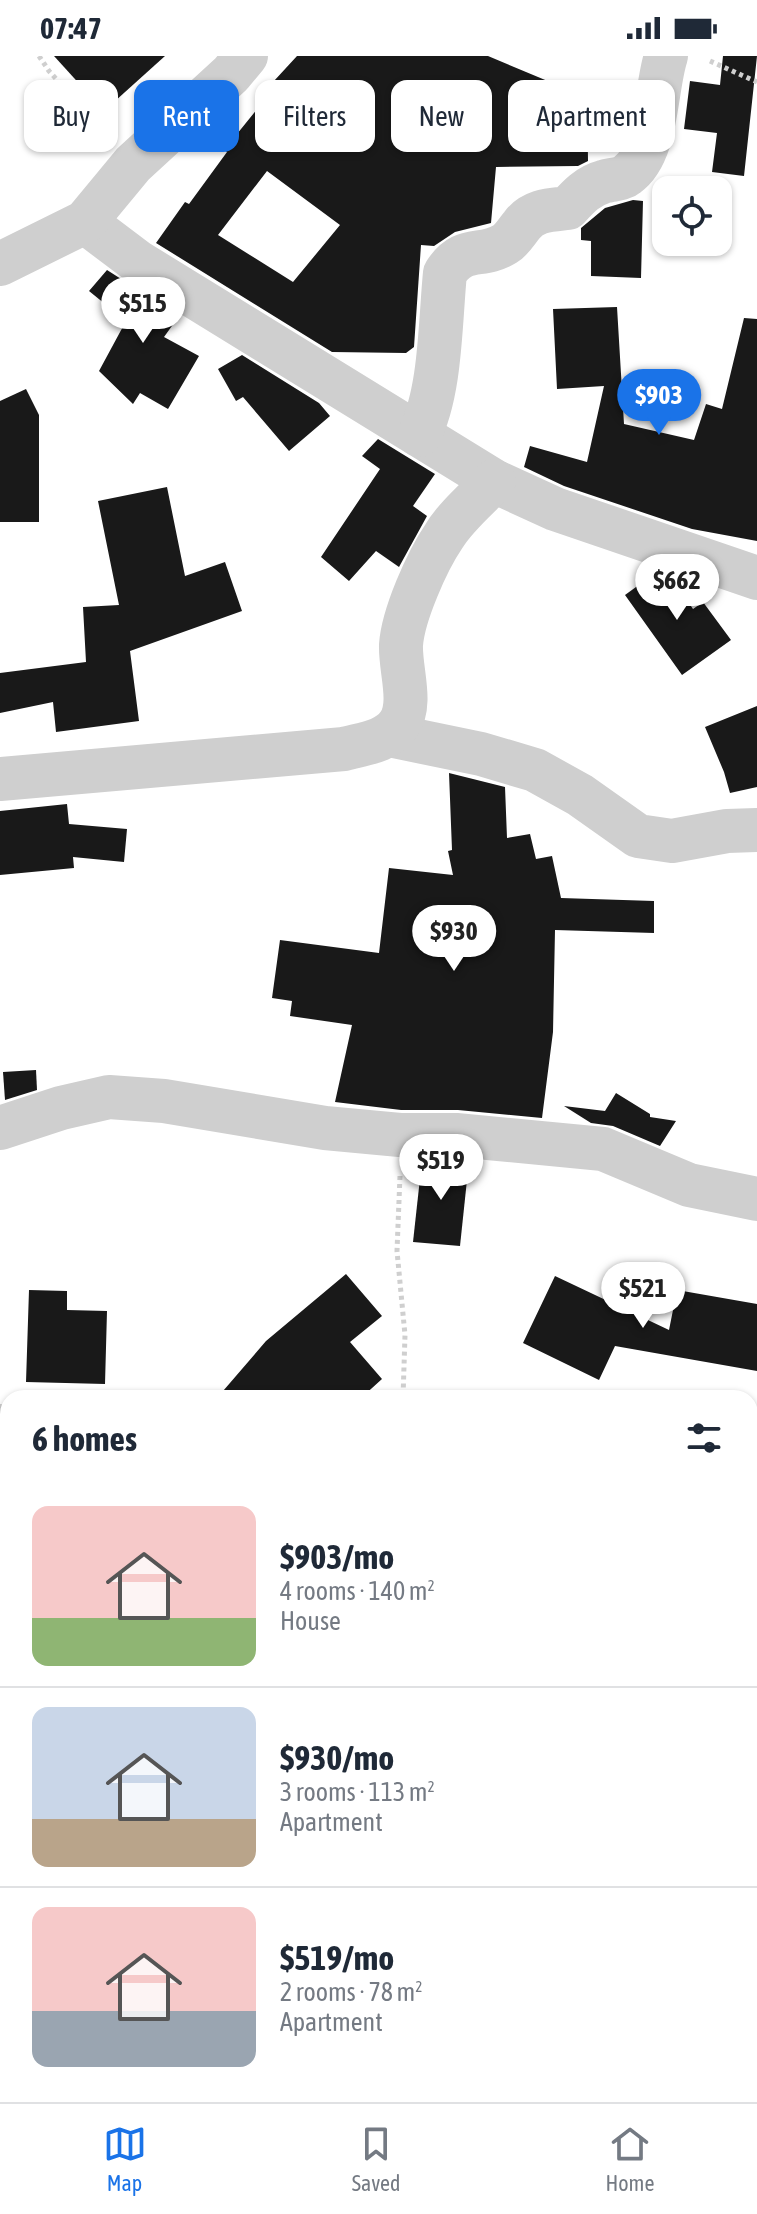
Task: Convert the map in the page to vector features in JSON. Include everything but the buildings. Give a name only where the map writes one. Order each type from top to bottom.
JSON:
[{"type":"street","points":[[0,264],[85,222],[133,164],[231,74],[246,56]]},
{"type":"street","points":[[419,435],[428,418],[434,382],[445,273],[464,253],[490,250],[508,243],[525,220],[542,211],[568,208],[582,193],[600,182],[625,177],[640,163],[655,114],[666,56]]},
{"type":"street","points":[[85,222],[138,262],[494,481],[555,509],[757,578]]},
{"type":"street","points":[[389,735],[400,723],[405,707],[401,643],[425,575],[444,534],[494,481]]},
{"type":"street","points":[[0,779],[344,749],[389,735],[481,754],[535,770],[580,795],[638,836],[672,841],[727,831],[757,830]]},
{"type":"street","points":[[0,1128],[61,1108],[109,1097],[164,1101],[325,1128],[400,1135],[456,1135],[603,1149],[689,1185],[757,1199]]},
{"type":"path","points":[[39,56],[133,164]]},
{"type":"path","points":[[702,56],[757,82]]},
{"type":"path","points":[[400,1135],[397,1251],[405,1335],[403,1390]]}]
